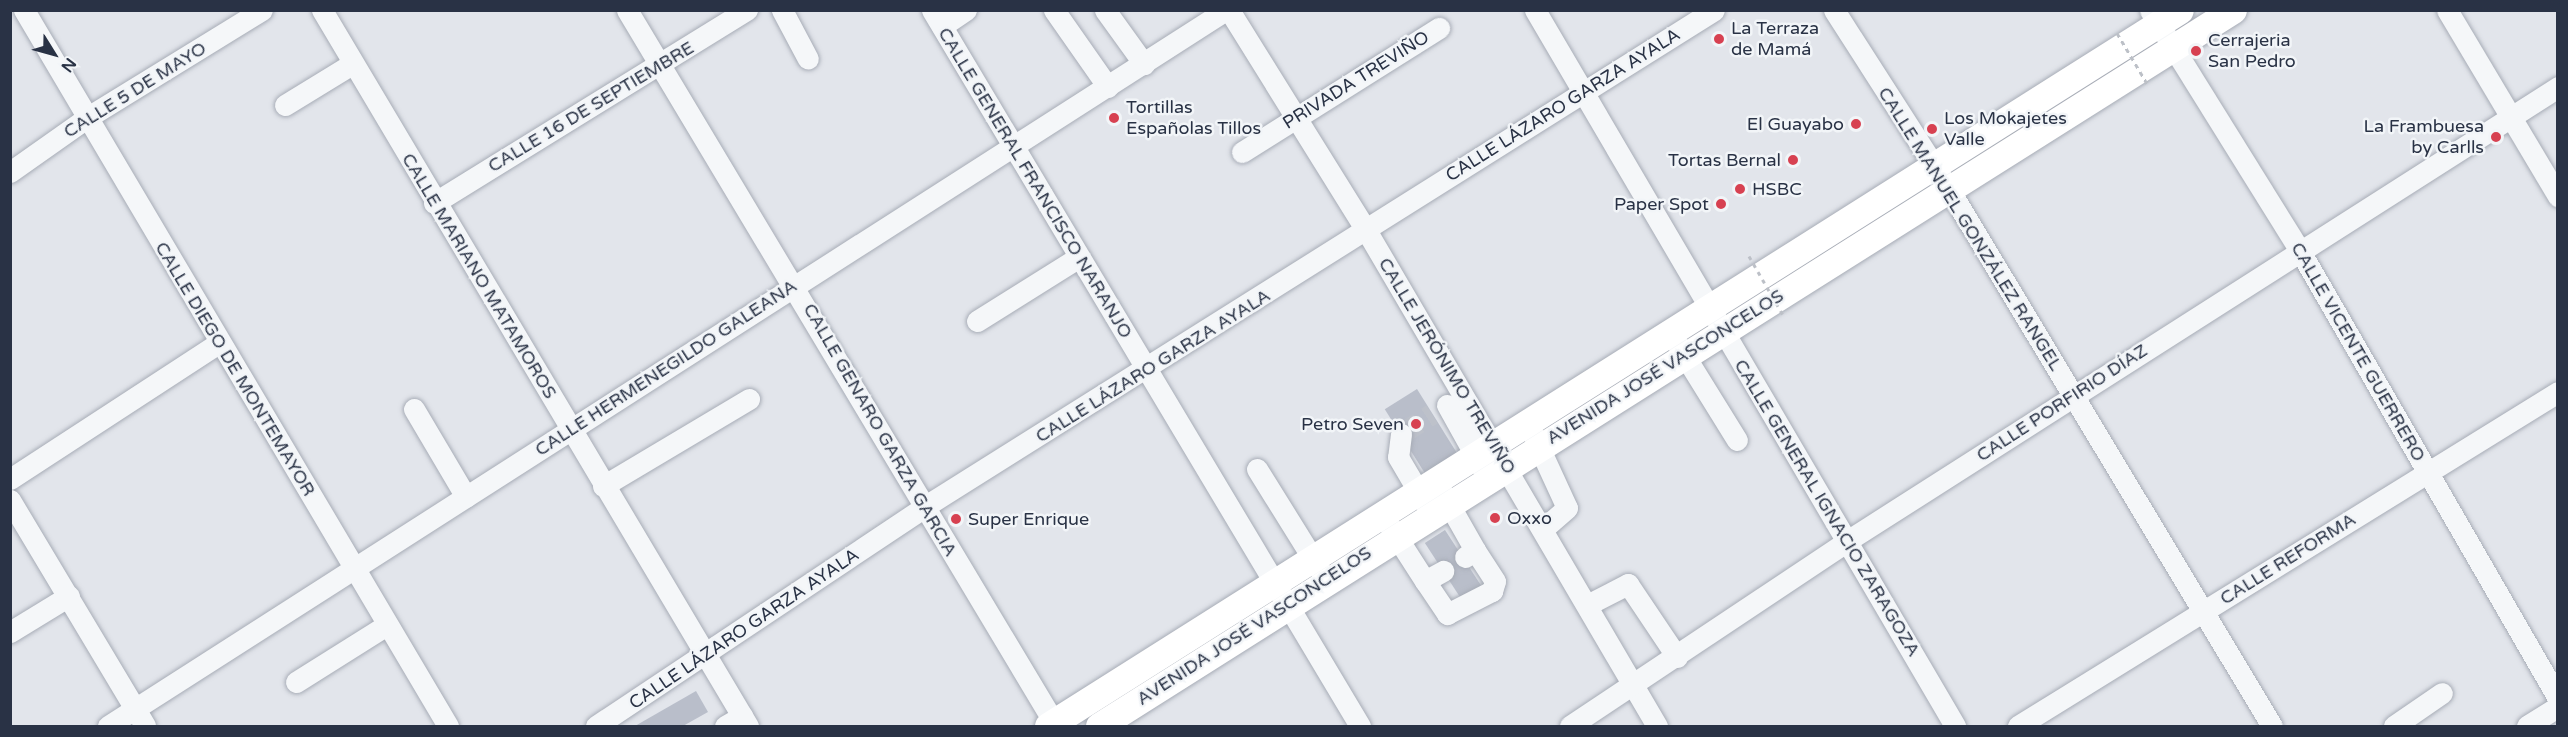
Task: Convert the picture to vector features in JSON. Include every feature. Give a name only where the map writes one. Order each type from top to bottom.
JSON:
[{"type":"main road","name":"AVENIDA JOSÉ VASCONCELOS","points":[[1099,726],[1286,607],[1320,569],[1389,524],[1491,462],[1539,447],[2173,50],[2233,10]]},
{"type":"main road","name":"AVENIDA JOSÉ VASCONCELOS","points":[[1491,462],[1527,423],[1933,167],[2162,15]]},
{"type":"main road","name":"AVENIDA JOSÉ VASCONCELOS","points":[[1053,725],[1273,582],[1320,569]]},
{"type":"street","name":"CALLE DIEGO DE MONTEMAYOR","points":[[24,10],[355,571],[385,626],[448,726]]},
{"type":"street","name":"CALLE 5 DE MAYO","points":[[10,172],[88,117],[262,10]]},
{"type":"street","name":"CALLE MARIANO MATAMOROS","points":[[322,10],[603,486],[708,656],[739,723]]},
{"type":"street","name":"CALLE GENARO GARZA GARCIA","points":[[627,10],[795,284],[1053,725]]},
{"type":"street","name":"CALLE 16 DE SEPTIEMBRE","points":[[434,203],[660,66],[747,10]]},
{"type":"street","points":[[782,10],[808,58]]},
{"type":"street","points":[[937,18],[966,10]]},
{"type":"street","points":[[1054,10],[1108,87]]},
{"type":"street","points":[[1106,10],[1144,64]]},
{"type":"street","name":"CALLE HERMENEGILDO GALEANA","points":[[108,726],[140,718],[466,497],[795,284],[1227,10]]},
{"type":"street","name":"CALLE JERÓNIMO TREVIÑO","points":[[1227,10],[1366,230],[1448,405],[1543,529],[1589,604],[1657,726]]},
{"type":"street","name":"CALLE GENERAL IGNACIO ZARAGOZA","points":[[1534,10],[1707,308],[1956,726]]},
{"type":"street","name":"CALLE LÁZARO GARZA AYALA","points":[[596,726],[708,656],[924,507],[1146,372],[1714,10]]},
{"type":"street","name":"CALLE MANUEL GONZÁLEZ RANGEL","points":[[1834,10],[1933,167],[1950,190],[2271,726]]},
{"type":"street","points":[[2447,10],[2558,196]]},
{"type":"street","name":"CALLE VICENTE GUERRERO","points":[[2162,15],[2173,50],[2300,251],[2558,698]]},
{"type":"street","name":"CALLE GENERAL FRANCISCO NARANJO","points":[[937,18],[1286,607],[1360,726]]},
{"type":"street","name":"PRIVADA TREVIÑO","points":[[1242,152],[1294,116],[1439,28]]},
{"type":"street","points":[[285,105],[352,64]]},
{"type":"street","name":"CALLE PORFIRIO DÍAZ","points":[[1570,726],[1635,686],[1847,541],[2558,87]]},
{"type":"street","points":[[977,321],[1079,257]]},
{"type":"street","points":[[1670,332],[1737,440]]},
{"type":"street","points":[[10,478],[219,343]]},
{"type":"street","name":"CALLE REFORMA","points":[[2018,726],[2558,392]]},
{"type":"street","points":[[603,486],[749,399]]},
{"type":"street","points":[[414,409],[466,497]]},
{"type":"street","points":[[1527,423],[1567,508],[1543,529]]},
{"type":"street","points":[[1389,524],[1434,576],[1447,614],[1492,591],[1495,581],[1470,554],[1433,497],[1395,448],[1401,434]]},
{"type":"street","points":[[1257,469],[1320,569]]},
{"type":"street","points":[[10,500],[140,718]]},
{"type":"street","points":[[1589,604],[1628,585],[1677,657]]},
{"type":"street","points":[[10,632],[69,596]]},
{"type":"street","points":[[296,682],[385,626]]},
{"type":"street","points":[[2394,726],[2442,693]]},
{"type":"street","points":[[2527,726],[2558,707]]},
{"type":"path","points":[[2117,33],[2148,85]]},
{"type":"path","points":[[1749,256],[1784,315]]},
{"type":"building","name":"Petro Seven","points":[[1417,389],[1457,453],[1425,474],[1385,409]]},
{"type":"building","name":"Oxxo","points":[[1445,530],[1482,587],[1462,600],[1425,543]]},
{"type":"building","points":[[696,691],[708,712],[683,726],[635,726]]},
{"type":"tunnel","points":[[1401,434],[1432,414]]},
{"type":"place","name":"La Terraza de Mamá","points":[[1719,39]]},
{"type":"place","name":"Cerrajeria San Pedro","points":[[2196,51]]},
{"type":"place","name":"Tortillas Españolas Tillos","points":[[1114,118]]},
{"type":"place","name":"El Guayabo","points":[[1856,124]]},
{"type":"place","name":"Los Mokajetes Valle","points":[[1932,129]]},
{"type":"place","name":"La Frambuesa by Carlls","points":[[2496,137]]},
{"type":"place","name":"Tortas Bernal","points":[[1793,160]]},
{"type":"place","name":"HSBC","points":[[1740,189]]},
{"type":"place","name":"Paper Spot","points":[[1721,204]]},
{"type":"place","name":"Petro Seven","points":[[1416,424]]},
{"type":"place","name":"Oxxo","points":[[1495,518]]},
{"type":"place","name":"Super Enrique","points":[[956,519]]}]
